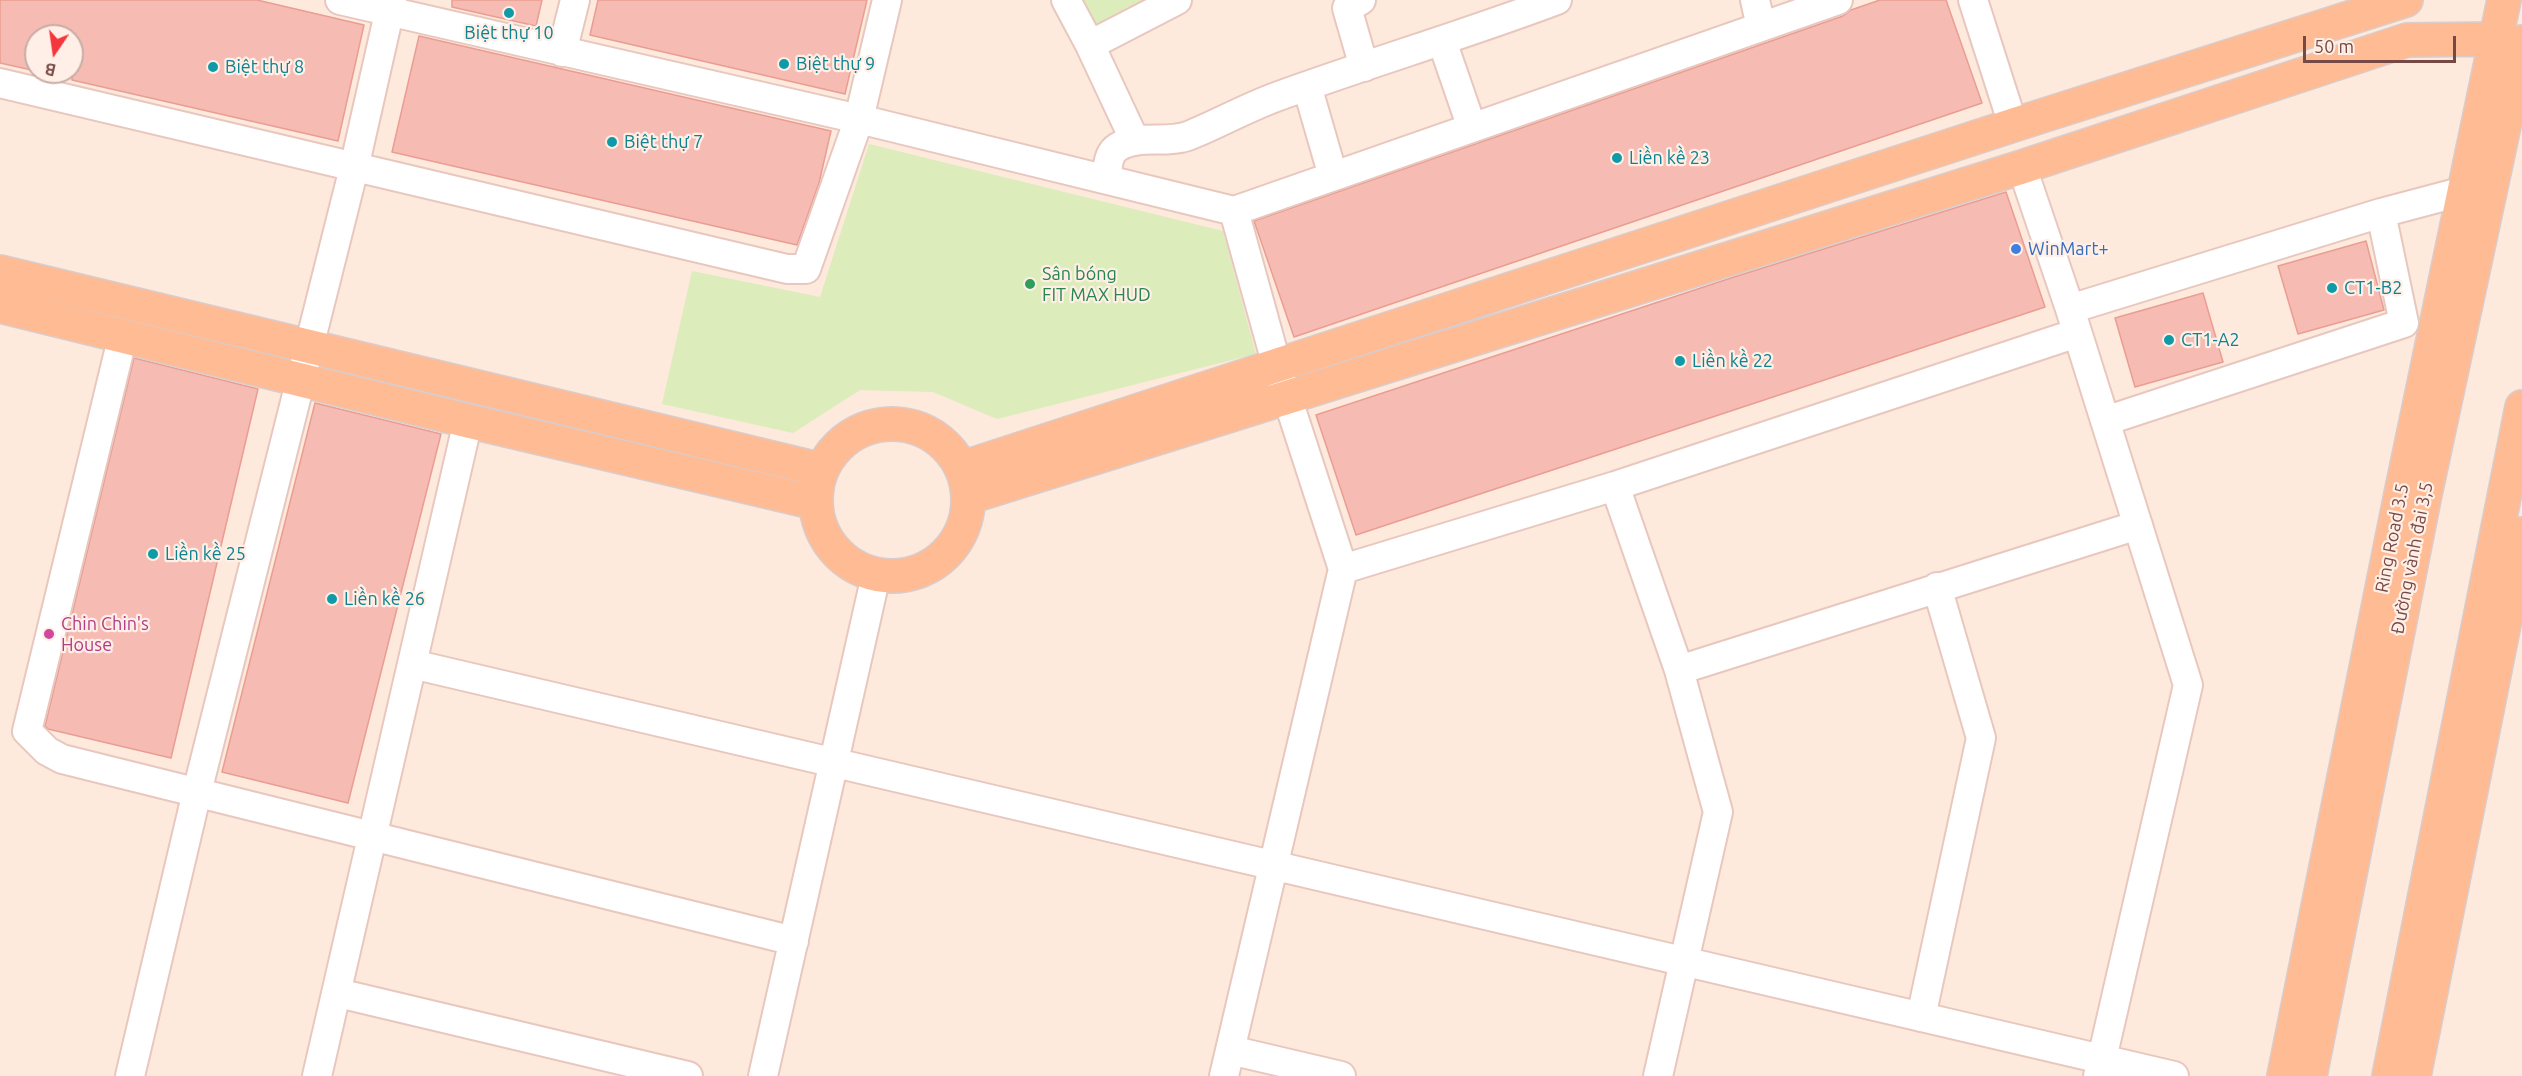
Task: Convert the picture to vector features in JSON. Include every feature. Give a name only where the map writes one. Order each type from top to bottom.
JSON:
[{"type":"main road","points":[[966,483],[1282,381],[2013,125],[2406,0]]},
{"type":"main road","points":[[2422,40],[2427,0]]},
{"type":"main road","name":"Ring Road 3.5","points":[[2284,1076],[2464,191],[2509,41],[2504,0]]},
{"type":"main road","points":[[1282,381],[2022,166],[2407,40],[2509,41]]},
{"type":"main road","name":"Đường vành đai 3,5","points":[[2310,1076],[2424,499],[2509,41]]},
{"type":"main road","points":[[2013,125],[2022,166]]},
{"type":"main road","points":[[0,272],[822,470]]},
{"type":"main road","points":[[0,306],[468,421],[816,503]]},
{"type":"main road","points":[[2389,1076],[2522,407]]},
{"type":"main road","points":[[893,424],[915,427],[934,436],[951,450],[966,483],[968,516],[959,538],[944,557],[924,571],[900,577],[876,575],[855,567],[837,554],[824,535],[816,514],[816,491],[822,470],[834,451],[850,436],[870,427],[893,424]]},
{"type":"main road","points":[[2414,1076],[2522,534]]},
{"type":"street","points":[[340,0],[391,5],[562,52],[859,119],[1234,211],[1472,128],[1758,13],[1838,0]]},
{"type":"street","points":[[562,52],[575,0]]},
{"type":"street","points":[[0,83],[787,269],[806,269],[859,119],[886,0]]},
{"type":"street","points":[[1066,0],[1135,141]]},
{"type":"street","points":[[1090,45],[1177,0]]},
{"type":"street","points":[[1361,0],[1347,8],[1364,67]]},
{"type":"street","points":[[1108,180],[1109,157],[1115,148],[1128,141],[1171,140],[1187,136],[1246,108],[1557,0]]},
{"type":"street","points":[[1973,0],[2013,125]]},
{"type":"street","points":[[130,1076],[197,792],[354,168],[391,5]]},
{"type":"street","points":[[1442,41],[1472,128]]},
{"type":"street","points":[[1307,86],[1333,177]]},
{"type":"street","points":[[2022,166],[2074,321],[2188,685],[2100,1068]]},
{"type":"street","points":[[1343,568],[1616,486],[2381,213],[2464,191]]},
{"type":"street","points":[[1234,211],[1282,381],[1343,568],[1227,1063],[1341,1076]]},
{"type":"street","points":[[2104,421],[2404,323],[2381,213]]},
{"type":"street","points":[[123,335],[27,731],[47,751],[62,759],[372,838],[794,941]]},
{"type":"street","points":[[317,1076],[338,993],[468,421]]},
{"type":"street","points":[[1616,486],[1679,670],[1718,812],[1658,1076]]},
{"type":"street","points":[[1679,670],[2138,525]]},
{"type":"street","points":[[763,1076],[876,575]]},
{"type":"street","points":[[1921,1017],[1981,738],[1937,587]]},
{"type":"street","points":[[412,664],[1921,1017],[2100,1068],[2174,1076]]},
{"type":"street","points":[[338,993],[688,1076]]},
{"type":"green space","points":[[1077,0],[1177,0],[1090,45]]},
{"type":"green space","name":"Sân bóng FIT MAX HUD","points":[[869,144],[1223,231],[1256,354],[997,419],[933,392],[860,390],[793,433],[662,404],[692,271],[820,297]]},
{"type":"building","name":"Biệt thự 8","points":[[0,0],[257,0],[364,25],[338,141],[84,83],[84,24],[24,24],[24,68],[0,63]]},
{"type":"building","name":"Biệt thự 10","points":[[452,0],[542,0],[536,26],[452,7]]},
{"type":"building","name":"Biệt thự 9","points":[[598,0],[867,0],[845,94],[590,35]]},
{"type":"building","name":"Liền kề 23","points":[[1880,0],[1946,0],[1982,103],[1294,337],[1254,221],[1843,16],[1851,10]]},
{"type":"building","name":"Biệt thự 7","points":[[419,36],[831,131],[819,183],[797,245],[392,152]]},
{"type":"building","name":"Liền kề 22","points":[[2006,192],[2045,307],[1356,535],[1316,415],[1734,277]]},
{"type":"building","name":"CT1-B2","points":[[2366,241],[2384,310],[2298,334],[2278,266]]},
{"type":"building","name":"CT1-A2","points":[[2203,293],[2223,362],[2135,387],[2115,318]]},
{"type":"building","name":"Liền kề 25","points":[[134,358],[258,389],[171,758],[48,729],[45,726]]},
{"type":"building","name":"Liền kề 26","points":[[315,403],[441,434],[348,803],[222,772]]},
{"type":"place","name":"Biệt thự 10","points":[[509,13]]},
{"type":"place","name":"Biệt thự 9","points":[[784,64]]},
{"type":"place","name":"Biệt thự 8","points":[[213,67]]},
{"type":"place","name":"Biệt thự 7","points":[[612,142]]},
{"type":"place","name":"Liền kề 23","points":[[1617,158]]},
{"type":"place","name":"WinMart+","points":[[2016,249]]},
{"type":"place","name":"Sân bóng FIT MAX HUD","points":[[1030,284]]},
{"type":"place","name":"CT1-B2","points":[[2332,288]]},
{"type":"place","name":"CT1-A2","points":[[2169,340]]},
{"type":"place","name":"Liền kề 22","points":[[1680,361]]},
{"type":"place","name":"Liền kề 25","points":[[153,554]]},
{"type":"place","name":"Liền kề 26","points":[[332,599]]},
{"type":"place","name":"Chin Chin's House","points":[[49,634]]}]
